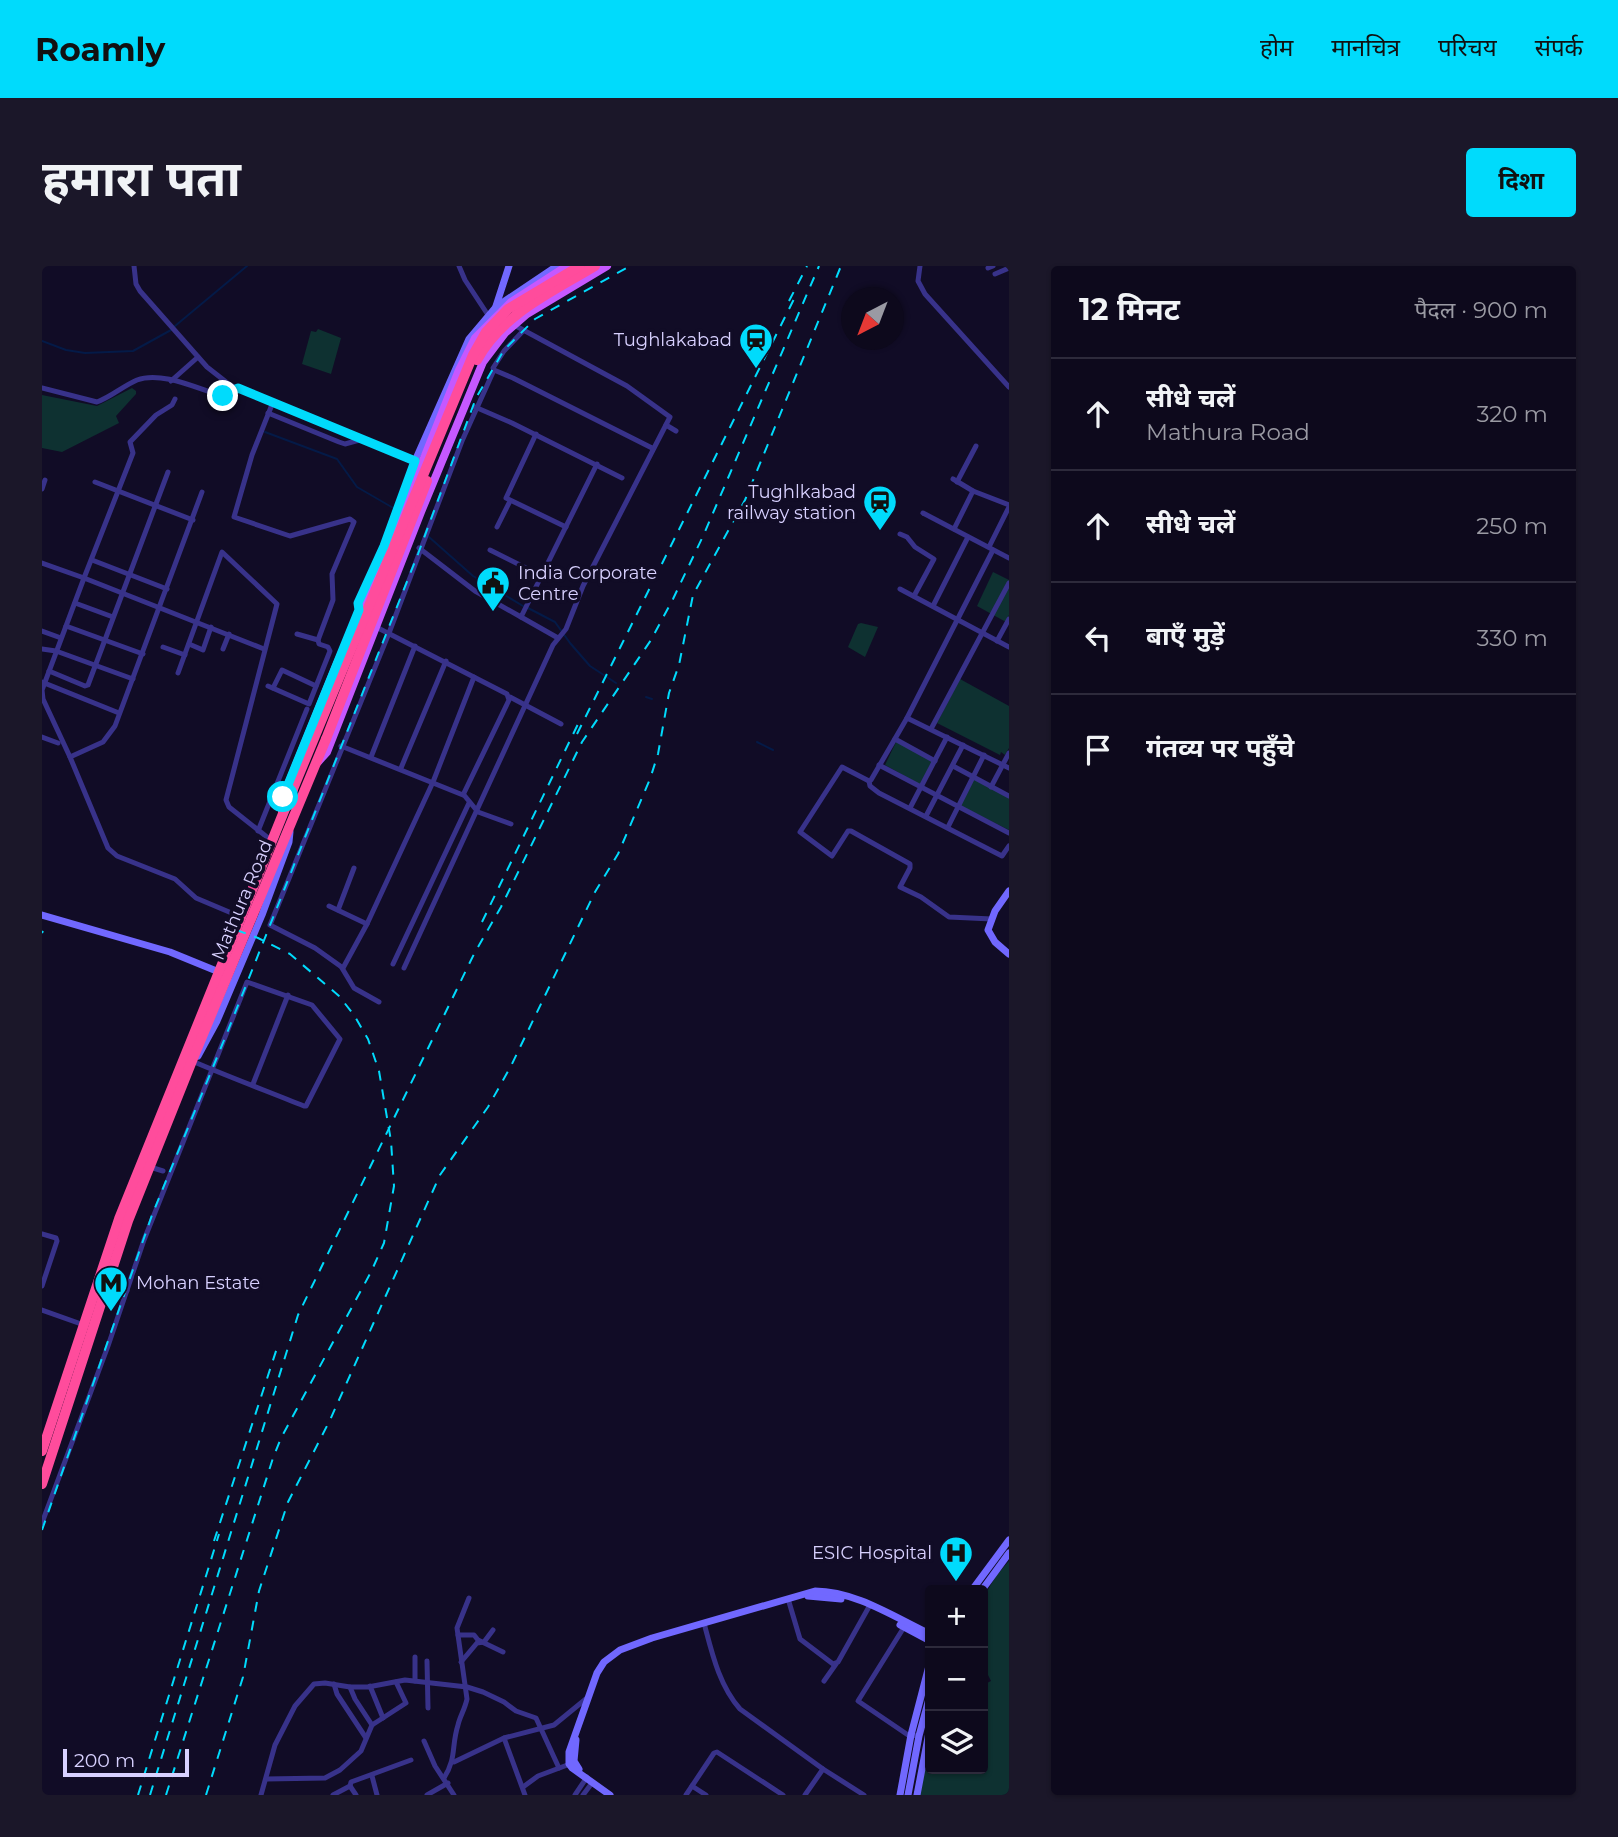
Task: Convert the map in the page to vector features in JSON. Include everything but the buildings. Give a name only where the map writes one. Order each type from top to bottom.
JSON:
[{"type":"highway","name":"Mathura Road","points":[[42,1451],[119,1219],[272,841],[271,828],[282,816],[472,355],[486,332],[508,309],[580,266]]},
{"type":"highway","name":"Mathura Road","points":[[42,1484],[107,1284],[150,1167],[298,811],[384,587],[479,357],[514,315],[595,266]]},
{"type":"main road","name":"Mathura Road","points":[[282,816],[283,797],[400,512],[414,484],[419,462],[434,425],[475,338],[491,316],[567,266]]},
{"type":"main road","points":[[316,764],[327,752],[483,362],[505,333],[527,314],[607,266]]},
{"type":"main road","points":[[434,425],[452,436]]},
{"type":"main road","points":[[414,484],[429,492]]},
{"type":"street","points":[[134,266],[136,284],[215,374],[238,388],[419,462],[400,512]]},
{"type":"street","points":[[459,266],[465,280],[491,316],[509,266]]},
{"type":"street","points":[[496,307],[557,266]]},
{"type":"street","points":[[920,266],[918,281],[926,294],[1009,387]]},
{"type":"street","points":[[995,274],[1009,268]]},
{"type":"street","points":[[404,968],[573,606],[652,448],[670,419],[626,386],[514,325]]},
{"type":"street","points":[[379,1002],[354,988],[342,968],[315,948],[270,925],[388,633],[475,407],[493,368],[523,331]]},
{"type":"street","points":[[172,381],[198,357]]},
{"type":"street","points":[[494,370],[652,448]]},
{"type":"street","points":[[42,388],[97,402],[136,380],[150,378],[172,381],[219,395],[238,388]]},
{"type":"street","points":[[179,411],[174,402],[156,415],[130,442],[133,453],[43,683],[42,696],[111,852],[175,879],[196,898],[241,917]]},
{"type":"street","points":[[273,402],[252,455],[234,517],[290,536],[350,519],[354,521],[332,574],[332,600],[318,640]]},
{"type":"street","points":[[475,407],[536,434],[622,478]]},
{"type":"street","points":[[268,413],[345,444],[363,439]]},
{"type":"street","points":[[666,425],[676,430]]},
{"type":"street","points":[[536,434],[506,496],[510,501],[566,527]]},
{"type":"street","points":[[452,436],[462,441]]},
{"type":"street","points":[[869,781],[907,718],[958,620],[1009,506],[955,481],[976,446]]},
{"type":"street","points":[[522,615],[597,464]]},
{"type":"street","points":[[49,671],[86,686],[168,472]]},
{"type":"street","points":[[42,489],[45,480]]},
{"type":"street","points":[[95,482],[192,520]]},
{"type":"street","points":[[954,529],[973,491]]},
{"type":"street","points":[[70,757],[103,742],[115,726],[202,492]]},
{"type":"street","points":[[497,527],[510,501]]},
{"type":"street","points":[[923,513],[1009,558]]},
{"type":"street","points":[[900,534],[934,559],[914,596]]},
{"type":"street","points":[[933,606],[968,537]]},
{"type":"street","points":[[419,548],[475,591],[561,634]]},
{"type":"street","points":[[490,550],[542,576]]},
{"type":"street","points":[[178,673],[222,552],[277,604],[226,800],[229,807],[272,841]]},
{"type":"street","points":[[92,561],[167,590]]},
{"type":"street","points":[[42,563],[264,649]]},
{"type":"street","points":[[931,729],[1009,583]]},
{"type":"street","points":[[900,589],[1009,647]]},
{"type":"street","points":[[75,603],[113,617]]},
{"type":"street","points":[[997,641],[1009,619]]},
{"type":"street","points":[[66,626],[143,654]]},
{"type":"street","points":[[189,645],[203,650],[211,627]]},
{"type":"street","points":[[376,627],[561,723]]},
{"type":"street","points":[[42,631],[61,638]]},
{"type":"street","points":[[297,634],[318,640],[330,651],[309,704],[270,687],[282,670],[316,686]]},
{"type":"street","points":[[223,649],[229,635]]},
{"type":"street","points":[[370,757],[415,646]]},
{"type":"street","points":[[163,647],[185,655]]},
{"type":"street","points":[[42,649],[57,651],[133,679]]},
{"type":"street","points":[[401,768],[446,661]]},
{"type":"street","points":[[342,968],[367,924],[433,782],[474,677]]},
{"type":"street","points":[[43,683],[119,713]]},
{"type":"street","points":[[464,794],[510,697]]},
{"type":"street","points":[[260,832],[307,709]]},
{"type":"street","points":[[907,718],[1009,768]]},
{"type":"street","points":[[42,737],[58,743]]},
{"type":"street","points":[[910,808],[947,737]]},
{"type":"street","points":[[895,739],[936,761]]},
{"type":"street","points":[[926,816],[963,745]]},
{"type":"street","points":[[341,746],[464,794],[478,812],[511,824]]},
{"type":"street","points":[[991,787],[1009,753]]},
{"type":"street","points":[[948,827],[984,755]]},
{"type":"street","points":[[879,765],[1009,833]]},
{"type":"street","points":[[953,766],[1009,796]]},
{"type":"street","points":[[992,919],[946,916],[928,901],[900,887],[910,864],[851,831],[848,831],[832,856],[800,834],[804,823],[842,767],[869,781],[872,789],[1002,856],[1009,846]]},
{"type":"street","points":[[393,964],[469,803]]},
{"type":"street","points":[[298,811],[312,818]]},
{"type":"street","points":[[260,832],[271,828]]},
{"type":"street","points":[[338,910],[354,867]]},
{"type":"street","points":[[1009,891],[992,919],[989,934],[1009,954]]},
{"type":"street","points":[[329,906],[367,924]]},
{"type":"street","points":[[42,915],[170,951],[219,972]]},
{"type":"street","points":[[42,1523],[169,1174],[212,1069],[247,982],[288,995],[314,1007],[340,1041],[306,1106],[253,1084],[212,1069],[193,1061]]},
{"type":"street","points":[[253,1084],[288,995]]},
{"type":"street","points":[[150,1167],[163,1171]]},
{"type":"street","points":[[42,1234],[57,1239],[42,1284]]},
{"type":"street","points":[[42,1257],[51,1260]]},
{"type":"street","points":[[107,1284],[127,1291]]},
{"type":"street","points":[[42,1310],[84,1325]]},
{"type":"street","points":[[976,1585],[1009,1540]]},
{"type":"street","points":[[986,1585],[1009,1553]]},
{"type":"street","points":[[572,1763],[577,1738],[604,1662],[620,1650],[815,1591],[833,1592],[925,1632]]},
{"type":"street","points":[[705,1625],[807,1596],[822,1596],[869,1607]]},
{"type":"street","points":[[426,1795],[446,1781],[453,1762],[458,1724],[466,1705],[467,1686],[458,1634],[459,1620],[469,1598]]},
{"type":"street","points":[[789,1602],[800,1639],[836,1664]]},
{"type":"street","points":[[824,1681],[869,1607]]},
{"type":"street","points":[[705,1625],[719,1673],[733,1701],[746,1716],[855,1793],[864,1795]]},
{"type":"street","points":[[906,1625],[925,1638]]},
{"type":"street","points":[[906,1625],[858,1698],[860,1702],[915,1736]]},
{"type":"street","points":[[461,1662],[477,1643],[482,1642],[493,1630]]},
{"type":"street","points":[[458,1634],[474,1634],[482,1642],[503,1652]]},
{"type":"street","points":[[415,1657],[415,1681]]},
{"type":"street","points":[[427,1661],[428,1708]]},
{"type":"street","points":[[601,1670],[587,1698],[569,1752],[572,1763],[610,1795]]},
{"type":"street","points":[[261,1795],[275,1745],[295,1706],[312,1685],[370,1686],[400,1680],[467,1686],[504,1702],[516,1711],[534,1717],[559,1768]]},
{"type":"street","points":[[266,1779],[298,1780],[328,1776],[344,1768],[358,1755],[372,1725],[406,1703],[396,1682]]},
{"type":"street","points":[[334,1684],[337,1694],[366,1738]]},
{"type":"street","points":[[370,1686],[383,1718]]},
{"type":"street","points":[[350,1687],[359,1708],[372,1725]]},
{"type":"street","points":[[900,1795],[925,1687]]},
{"type":"street","points":[[453,1762],[504,1738],[556,1723],[587,1698]]},
{"type":"street","points":[[908,1795],[915,1736],[925,1709]]},
{"type":"street","points":[[504,1738],[525,1795]]},
{"type":"street","points":[[424,1741],[435,1766],[454,1795]]},
{"type":"street","points":[[916,1795],[925,1751]]},
{"type":"street","points":[[687,1795],[717,1752],[783,1795]]},
{"type":"street","points":[[333,1795],[350,1786],[351,1782],[411,1760]]},
{"type":"street","points":[[523,1787],[538,1776],[572,1763]]},
{"type":"street","points":[[805,1795],[823,1769]]},
{"type":"street","points":[[372,1776],[377,1795]]},
{"type":"street","points":[[575,1795],[588,1779]]},
{"type":"street","points":[[583,1795],[588,1779]]},
{"type":"street","points":[[588,1779],[617,1795]]},
{"type":"street","points":[[350,1786],[356,1795]]},
{"type":"street","points":[[692,1786],[706,1795]]},
{"type":"street","points":[[764,1795],[770,1787]]},
{"type":"green space","points":[[318,329],[341,338],[331,374],[302,364],[311,331],[316,332]]},
{"type":"green space","points":[[132,388],[136,394],[116,416],[119,423],[62,452],[42,448],[42,395],[97,406]]},
{"type":"green space","points":[[993,572],[1009,580],[1009,615],[1006,622],[977,606]]},
{"type":"green space","points":[[858,624],[878,627],[865,657],[848,647]]},
{"type":"green space","points":[[960,679],[1009,706],[1009,748],[1005,755],[1001,752],[1000,755],[937,723]]},
{"type":"green space","points":[[897,740],[934,759],[921,785],[885,765]]},
{"type":"green space","points":[[972,775],[1009,794],[1009,830],[957,804]]},
{"type":"green space","points":[[1009,1561],[1009,1795],[919,1795],[924,1768],[925,1774],[988,1774],[988,1682],[991,1681],[988,1675],[988,1590]]},
{"type":"waterway","points":[[175,326],[247,266]]},
{"type":"waterway","points":[[42,341],[66,350],[85,353],[133,351],[171,330]]},
{"type":"waterway","points":[[265,432],[337,459],[357,487],[395,509]]},
{"type":"waterway","points":[[429,537],[473,576],[523,606]]},
{"type":"waterway","points":[[528,608],[555,622],[590,666],[616,683]]},
{"type":"waterway","points":[[646,697],[652,699]]},
{"type":"waterway","points":[[757,742],[773,750]]},
{"type":"railway","points":[[42,1530],[152,1215],[418,554],[476,398],[504,350],[535,319],[630,266]]},
{"type":"railway","points":[[789,301],[807,266]]},
{"type":"railway","points":[[150,1795],[298,1315],[474,954],[501,907],[582,742],[651,640],[673,599],[704,534],[819,266]]},
{"type":"railway","points":[[206,1795],[243,1677],[259,1591],[288,1502],[330,1420],[440,1175],[488,1107],[511,1066],[595,892],[618,854],[658,754],[669,693],[679,665],[693,595],[745,500],[841,266]]},
{"type":"railway","points":[[577,734],[796,295]]},
{"type":"railway","points":[[482,922],[578,724]]},
{"type":"railway","points":[[166,1795],[273,1458],[384,1243],[394,1186],[391,1141],[379,1071],[368,1039],[354,1015],[339,996],[290,954],[223,925]]},
{"type":"railway","points":[[214,1541],[277,1348]]},
{"type":"railway","points":[[138,1795],[219,1534]]},
{"type":"place","name":"Tughlakabad","points":[[756,370]]},
{"type":"place","name":"Tughlkabad railway station","points":[[880,532]]},
{"type":"place","name":"India Corporate Centre","points":[[493,613]]},
{"type":"place","name":"Mohan Estate","points":[[111,1313]]},
{"type":"place","name":"ESIC Hospital","points":[[956,1583]]},
{"type":"route","points":[[223,396],[238,388],[415,461],[384,546],[358,603],[359,610],[283,797]]}]
